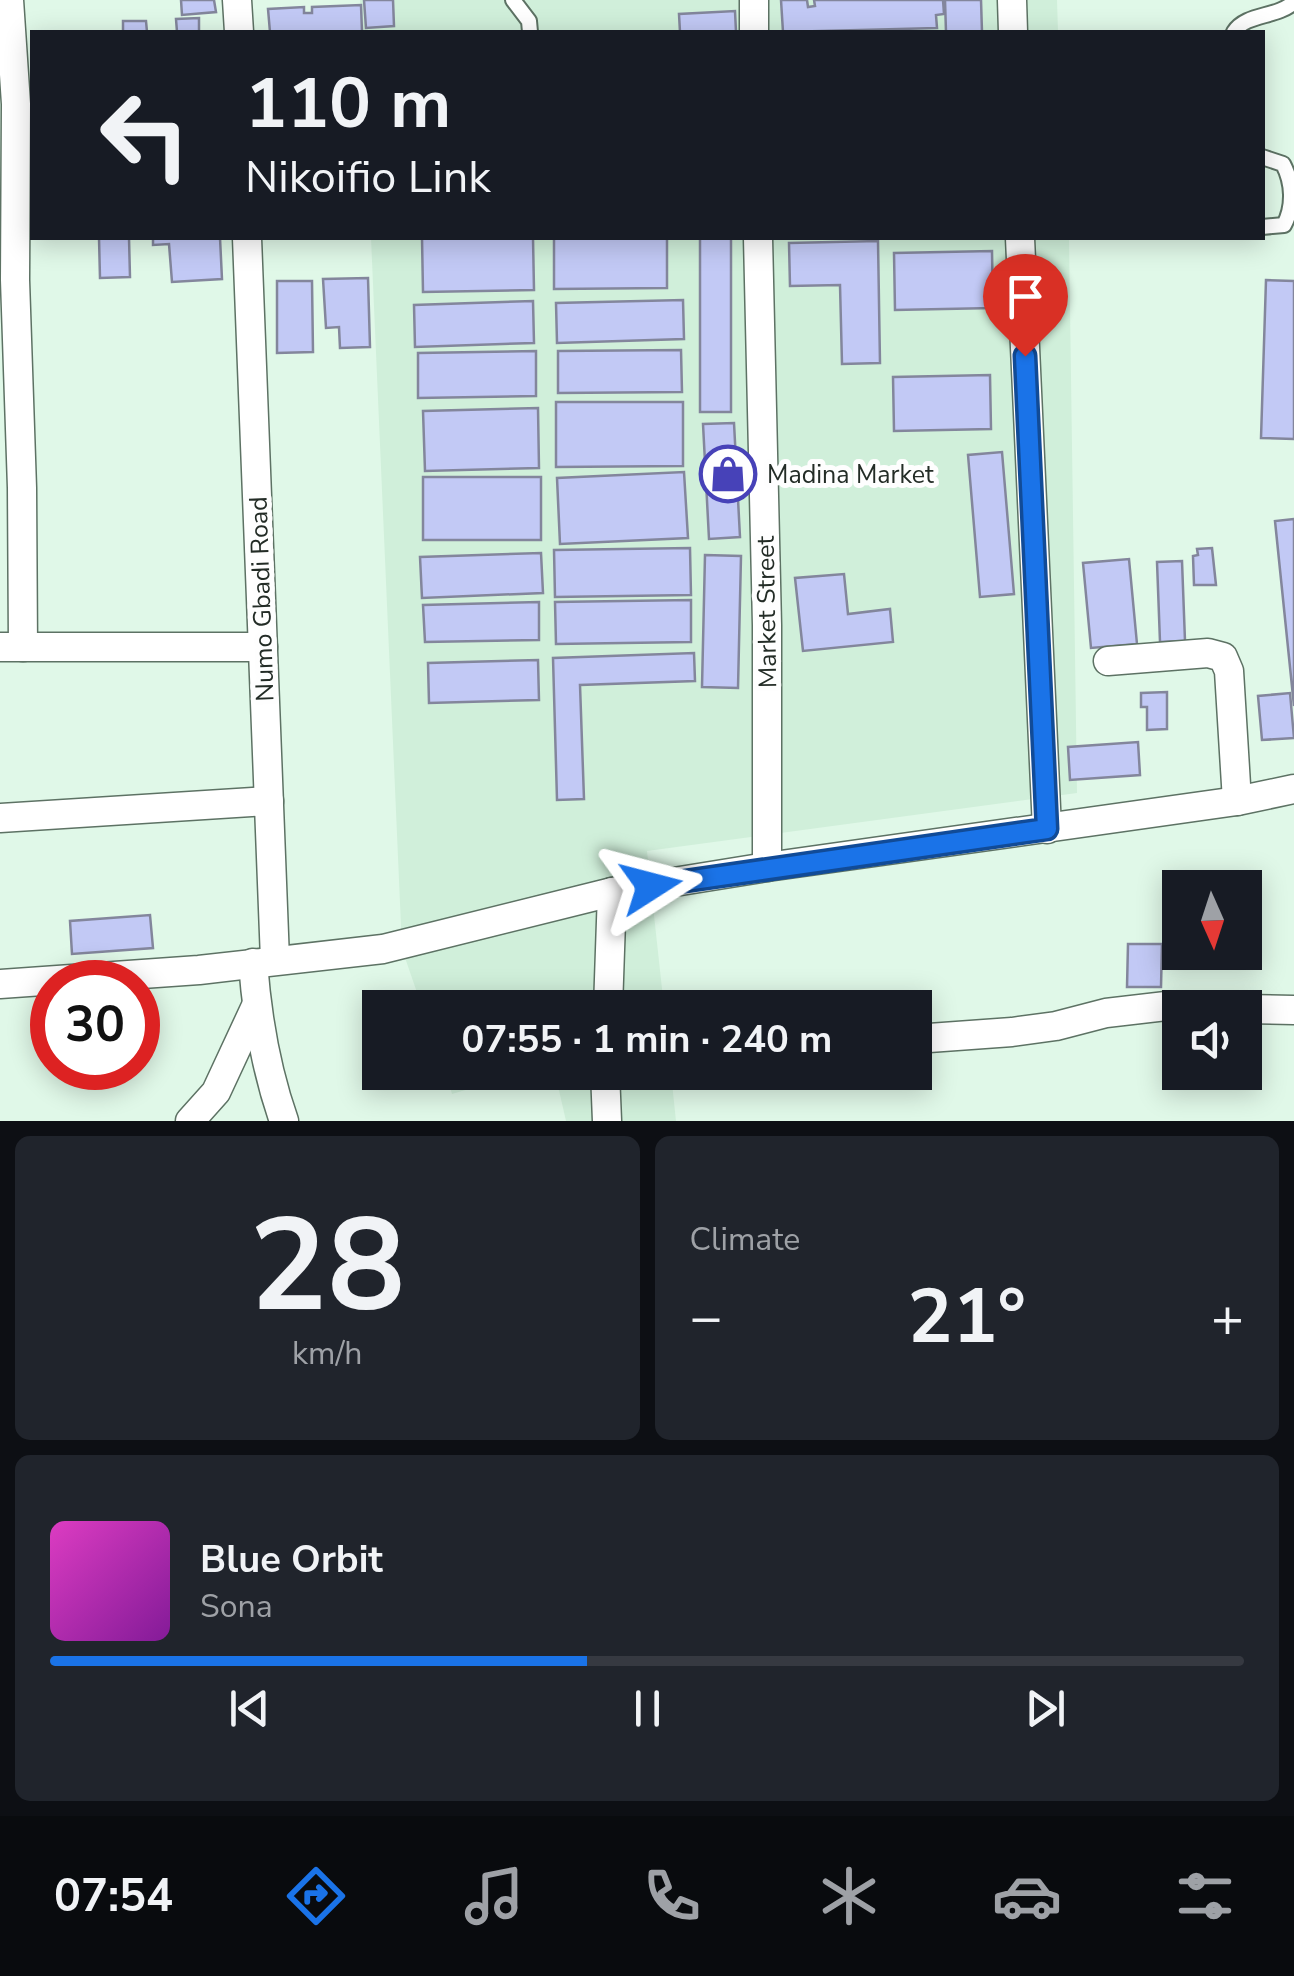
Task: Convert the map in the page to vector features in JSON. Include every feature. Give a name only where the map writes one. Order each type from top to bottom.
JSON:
[{"type":"street","points":[[9,0],[7,281],[22,488],[11,647],[264,647]]},
{"type":"street","points":[[237,0],[238,30]]},
{"type":"street","points":[[754,0],[754,30]]},
{"type":"street","points":[[1012,0],[1013,30]]},
{"type":"street","name":"Numo Gbadi Road","points":[[247,240],[269,801],[264,962],[256,1006],[273,1090],[284,1121]]},
{"type":"street","name":"Market Street","points":[[758,240],[767,625],[767,867]]},
{"type":"street","points":[[1020,240],[1047,829]]},
{"type":"street","points":[[1108,661],[1208,653],[1223,657],[1228,671],[1237,801]]},
{"type":"street","points":[[0,984],[383,949],[612,892],[1237,801],[1294,789]]},
{"type":"street","points":[[0,818],[269,801]]},
{"type":"street","points":[[609,990],[612,892]]},
{"type":"street","points":[[190,1121],[227,1073],[256,1006]]},
{"type":"street","points":[[932,1038],[1012,1032],[1162,1006]]},
{"type":"street","points":[[1262,1009],[1294,1010]]},
{"type":"street","points":[[606,1090],[607,1121]]},
{"type":"lane","points":[[514,0],[529,21],[530,30]]},
{"type":"lane","points":[[1236,30],[1243,22],[1286,10],[1294,2]]},
{"type":"lane","points":[[1265,158],[1283,164],[1290,177],[1292,212],[1284,225],[1265,228]]},
{"type":"shaded area","points":[[360,0],[1057,0],[1058,30],[361,30]]},
{"type":"shaded area","name":"Madina Market","points":[[371,240],[1069,240],[1077,793],[647,851],[662,990],[416,990],[402,949]]},
{"type":"shaded area","points":[[559,1090],[673,1090],[676,1121],[566,1121]]},
{"type":"building","points":[[181,0],[214,0],[216,12],[182,15]]},
{"type":"building","points":[[364,0],[393,0],[394,26],[366,28]]},
{"type":"building","points":[[781,0],[807,0],[808,7],[815,6],[814,0],[943,0],[944,14],[936,15],[937,28],[783,30]]},
{"type":"building","points":[[945,0],[981,0],[982,30],[946,30]]},
{"type":"building","points":[[361,5],[362,30],[270,30],[268,9],[304,7],[304,13],[312,13],[312,7]]},
{"type":"building","points":[[735,11],[736,30],[680,30],[679,14]]},
{"type":"building","points":[[199,18],[199,30],[177,30],[176,19]]},
{"type":"building","points":[[123,21],[146,21],[147,30],[123,30]]},
{"type":"building","points":[[99,240],[129,240],[130,277],[100,278]]},
{"type":"building","points":[[153,240],[220,240],[222,279],[172,282],[169,244],[153,245]]},
{"type":"building","points":[[422,240],[533,240],[534,290],[423,292]]},
{"type":"building","points":[[554,240],[667,240],[667,288],[554,289]]},
{"type":"building","points":[[700,240],[731,240],[731,412],[700,412]]},
{"type":"building","points":[[878,241],[880,363],[842,364],[840,285],[790,286],[789,243]]},
{"type":"building","points":[[992,251],[993,308],[895,310],[894,253]]},
{"type":"building","points":[[368,278],[370,347],[340,348],[339,327],[326,328],[323,279]]},
{"type":"building","points":[[1266,280],[1294,281],[1294,439],[1261,438]]},
{"type":"building","points":[[277,281],[312,281],[313,352],[277,353]]},
{"type":"building","points":[[683,300],[684,339],[557,343],[556,303]]},
{"type":"building","points":[[533,301],[534,343],[415,347],[414,305]]},
{"type":"building","points":[[681,350],[682,392],[558,393],[558,351]]},
{"type":"building","points":[[536,351],[536,396],[418,398],[418,353]]},
{"type":"building","points":[[990,375],[991,429],[894,431],[893,377]]},
{"type":"building","points":[[556,402],[683,402],[683,466],[556,467]]},
{"type":"building","points":[[538,408],[539,468],[425,471],[423,411]]},
{"type":"building","points":[[734,423],[740,537],[709,539],[703,424]]},
{"type":"building","points":[[1002,452],[1014,594],[980,597],[968,455]]},
{"type":"building","points":[[684,472],[688,538],[560,544],[557,478]]},
{"type":"building","points":[[423,477],[541,477],[541,540],[423,540]]},
{"type":"building","points":[[1294,519],[1294,706],[1275,521]]},
{"type":"building","points":[[690,548],[691,595],[555,597],[554,550]]},
{"type":"building","points":[[1212,548],[1216,585],[1194,585],[1193,556],[1198,555],[1197,549]]},
{"type":"building","points":[[541,553],[543,593],[422,598],[420,557]]},
{"type":"building","points":[[705,555],[741,556],[738,688],[702,687]]},
{"type":"building","points":[[1129,559],[1137,644],[1091,648],[1083,563]]},
{"type":"building","points":[[1182,561],[1185,641],[1160,642],[1157,562]]},
{"type":"building","points":[[844,574],[848,614],[890,609],[893,642],[803,651],[795,578]]},
{"type":"building","points":[[691,600],[691,642],[556,644],[555,602]]},
{"type":"building","points":[[539,602],[539,640],[425,642],[423,605]]},
{"type":"building","points":[[694,653],[695,681],[580,685],[584,799],[557,800],[553,658]]},
{"type":"building","points":[[538,660],[539,700],[429,703],[428,663]]},
{"type":"building","points":[[1167,692],[1167,729],[1147,730],[1147,707],[1141,707],[1141,693]]},
{"type":"building","points":[[1290,693],[1294,738],[1262,740],[1258,696]]},
{"type":"building","points":[[1138,742],[1140,775],[1070,780],[1068,747]]},
{"type":"building","points":[[150,915],[153,948],[72,954],[70,921]]},
{"type":"building","points":[[1128,944],[1162,944],[1161,987],[1127,987]]},
{"type":"place","name":"Madina Market","points":[[728,474]]},
{"type":"route","points":[[651,886],[1047,829],[1025,356]]}]
